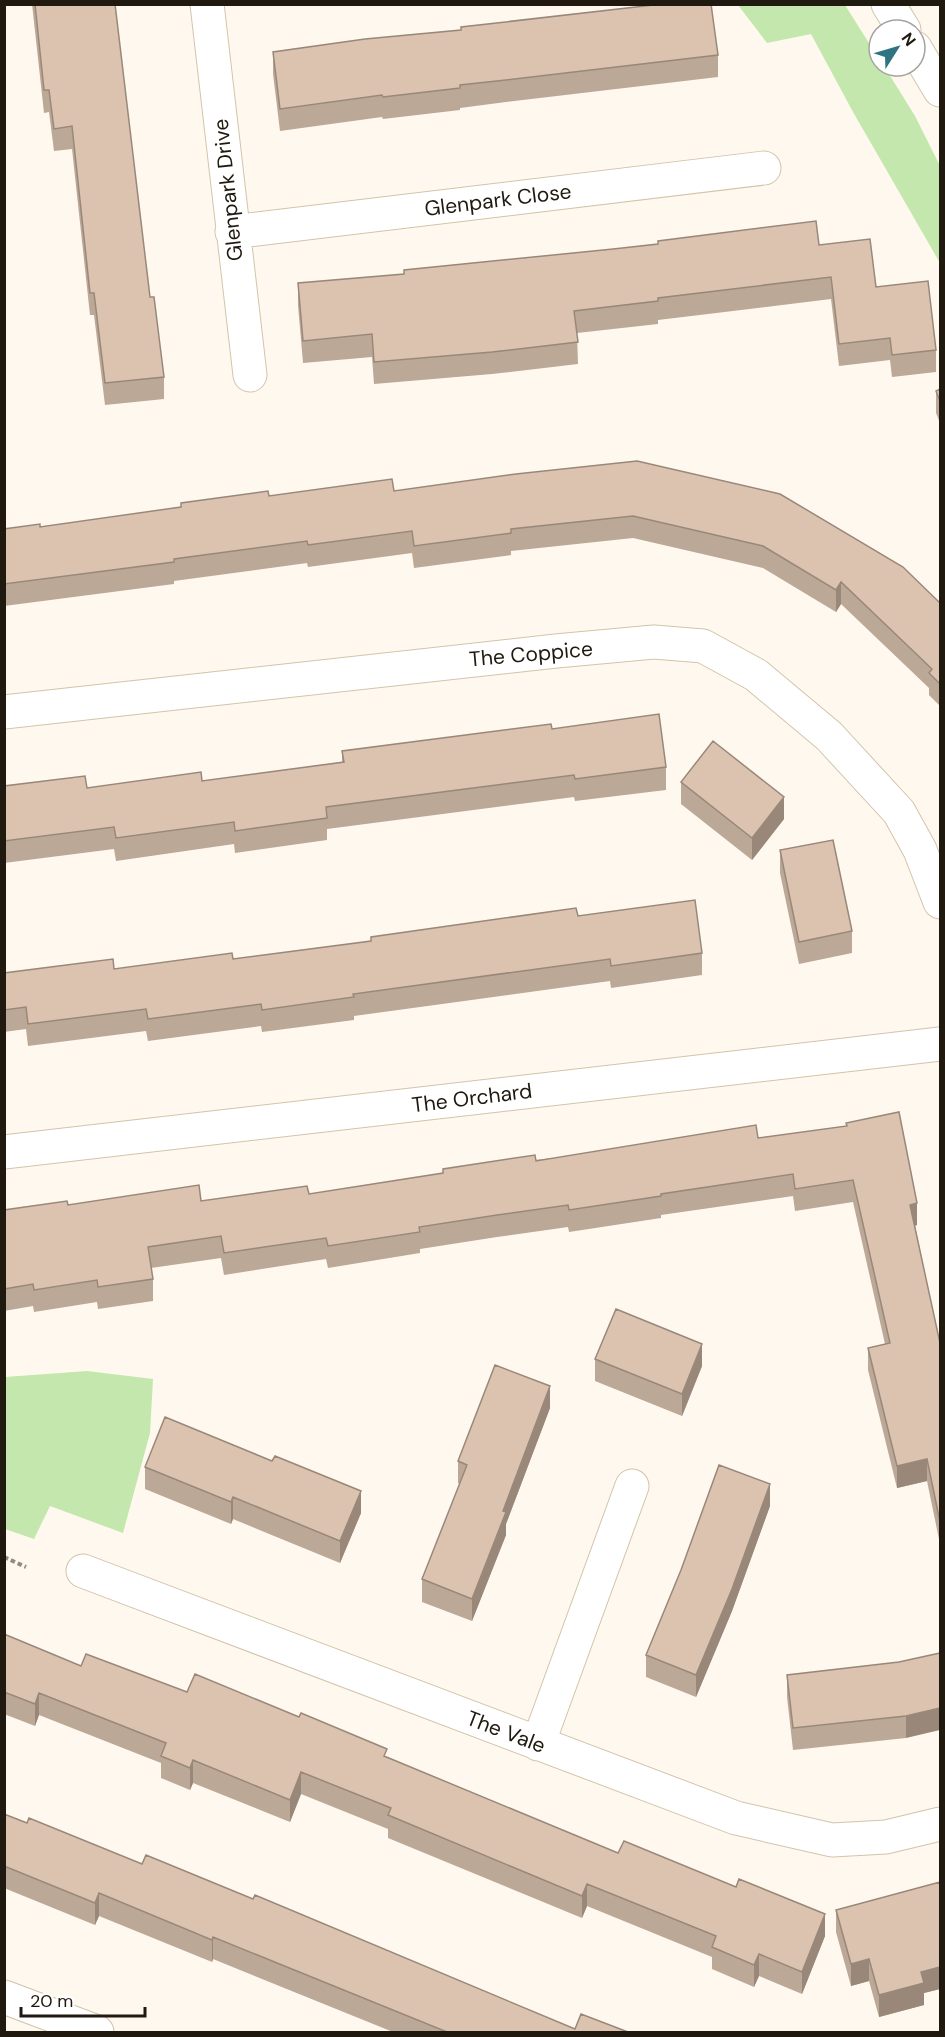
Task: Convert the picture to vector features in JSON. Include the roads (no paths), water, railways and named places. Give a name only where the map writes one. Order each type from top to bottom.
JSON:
[{"type":"main road","name":"Glenpark Drive","points":[[207,4],[250,375]]},
{"type":"main road","points":[[888,4],[897,18]]},
{"type":"main road","points":[[927,68],[940,90]]},
{"type":"main road","name":"Glenpark Close","points":[[232,232],[764,168]]},
{"type":"main road","name":"The Coppice","points":[[4,712],[556,651],[654,642],[703,646],[756,675],[829,736],[899,812],[920,850],[940,902]]},
{"type":"main road","name":"The Orchard","points":[[4,1152],[940,1044]]},
{"type":"main road","points":[[538,1744],[632,1486]]},
{"type":"main road","name":"The Vale","points":[[82,1571],[736,1818],[832,1840],[886,1837],[940,1824]]},
{"type":"main road","points":[[4,1997],[96,2032]]}]
